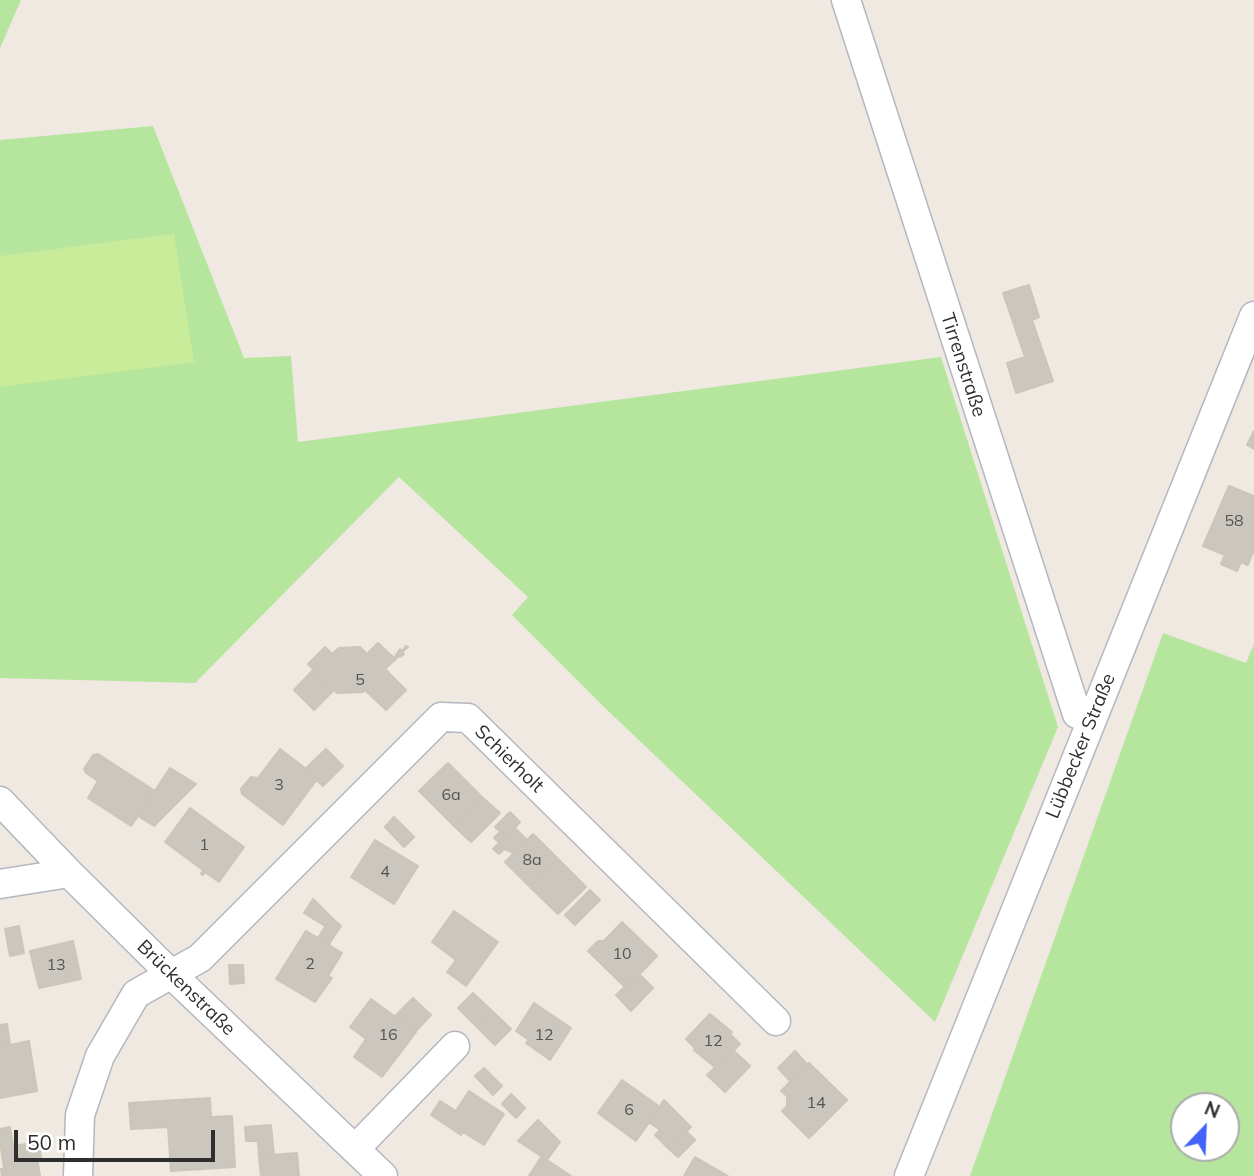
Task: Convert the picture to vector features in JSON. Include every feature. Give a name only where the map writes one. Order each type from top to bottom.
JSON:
[{"type":"street","name":"Tirrenstraße","points":[[846,0],[1077,714],[1092,719]]},
{"type":"street","name":"Lübbecker Straße","points":[[909,1176],[1254,316]]},
{"type":"street","name":"Schierholt","points":[[78,1176],[80,1115],[100,1056],[136,995],[200,958],[441,718],[468,718],[776,1021]]},
{"type":"street","name":"Brückenstraße","points":[[0,801],[172,975],[383,1176]]},
{"type":"street","points":[[0,884],[69,873]]},
{"type":"street","points":[[356,1148],[455,1046]]},
{"type":"green space","points":[[0,0],[21,0],[0,48]]},
{"type":"green space","points":[[153,126],[244,358],[291,356],[298,442],[941,357],[1058,727],[935,1022],[603,706],[512,615],[528,597],[399,477],[195,683],[0,678],[0,140]]},
{"type":"green space","points":[[174,234],[194,362],[0,387],[0,256]]},
{"type":"green space","points":[[1163,633],[1246,663],[1254,644],[1254,1176],[970,1176]]},
{"type":"building","points":[[1029,285],[1039,317],[1032,320],[1053,381],[1016,393],[1007,363],[1025,357],[1003,293]]},
{"type":"building","points":[[1254,431],[1254,449],[1247,445]]},
{"type":"building","points":[[1229,486],[1254,496],[1254,550],[1248,565],[1241,562],[1237,571],[1221,564],[1225,555],[1203,546]]},
{"type":"building","points":[[378,643],[394,658],[400,649],[402,651],[408,647],[402,652],[404,654],[385,669],[406,690],[386,710],[365,690],[337,693],[308,664],[325,647],[332,654],[339,648],[360,647],[367,654]]},
{"type":"building","points":[[313,670],[334,690],[314,710],[294,690]]},
{"type":"building","points":[[280,749],[318,778],[283,825],[242,794],[241,789],[251,777],[258,778]]},
{"type":"building","points":[[326,749],[343,766],[323,786],[306,768]]},
{"type":"building","points":[[98,754],[155,791],[131,826],[88,798],[98,781],[84,769],[93,755]]},
{"type":"building","points":[[448,763],[483,798],[455,827],[419,791]]},
{"type":"building","points":[[170,768],[196,784],[154,826],[138,816]]},
{"type":"building","points":[[483,798],[500,813],[471,842],[455,827]]},
{"type":"building","points":[[190,808],[244,847],[219,882],[205,872],[201,874],[203,870],[165,842]]},
{"type":"building","points":[[510,812],[520,822],[506,837],[495,827]]},
{"type":"building","points":[[394,817],[414,837],[404,847],[385,827]]},
{"type":"building","points":[[515,828],[527,840],[514,853],[504,849],[500,843]]},
{"type":"building","points":[[501,831],[506,837],[500,843],[494,838]]},
{"type":"building","points":[[533,834],[558,859],[530,887],[505,862]]},
{"type":"building","points":[[375,840],[418,866],[394,904],[351,877]]},
{"type":"building","points":[[499,843],[505,848],[499,854],[493,849]]},
{"type":"building","points":[[558,859],[586,887],[558,914],[530,887]]},
{"type":"building","points":[[590,890],[600,900],[582,918],[572,908]]},
{"type":"building","points":[[313,899],[331,917],[325,926],[304,913]]},
{"type":"building","points":[[572,908],[582,918],[575,925],[565,915]]},
{"type":"building","points":[[454,911],[498,942],[466,986],[447,972],[456,960],[432,942]]},
{"type":"building","points":[[331,917],[341,926],[331,941],[320,935]]},
{"type":"building","points":[[622,922],[657,956],[626,988],[588,951],[598,941],[604,941]]},
{"type":"building","points":[[19,926],[24,953],[10,956],[5,929]]},
{"type":"building","points":[[306,931],[331,941],[329,945],[342,953],[328,976],[332,978],[315,1002],[276,979]]},
{"type":"building","points":[[73,941],[81,979],[39,988],[30,951]]},
{"type":"building","points":[[229,965],[243,965],[244,983],[230,984]]},
{"type":"building","points":[[639,974],[653,988],[631,1011],[616,995]]},
{"type":"building","points":[[473,993],[491,1010],[476,1026],[458,1008]]},
{"type":"building","points":[[413,998],[431,1015],[416,1031],[395,1016]]},
{"type":"building","points":[[371,999],[416,1032],[382,1077],[354,1057],[366,1039],[350,1027]]},
{"type":"building","points":[[534,1003],[571,1028],[550,1060],[526,1043],[529,1040],[516,1031]]},
{"type":"building","points":[[491,1010],[511,1029],[495,1045],[476,1026]]},
{"type":"building","points":[[710,1014],[732,1032],[730,1034],[740,1044],[716,1068],[694,1050],[686,1039]]},
{"type":"building","points":[[7,1024],[10,1045],[0,1047],[0,1025]]},
{"type":"building","points":[[29,1041],[37,1091],[0,1098],[0,1047]]},
{"type":"building","points":[[733,1050],[750,1066],[725,1092],[707,1075]]},
{"type":"building","points":[[795,1051],[807,1064],[798,1074],[785,1061]]},
{"type":"building","points":[[785,1061],[798,1074],[790,1081],[778,1068]]},
{"type":"building","points":[[809,1063],[847,1100],[809,1138],[782,1111],[787,1106],[787,1096],[781,1091]]},
{"type":"building","points":[[484,1068],[502,1086],[493,1095],[475,1076]]},
{"type":"building","points":[[622,1080],[660,1107],[636,1141],[598,1113]]},
{"type":"building","points":[[469,1091],[504,1114],[484,1145],[463,1132],[461,1135],[431,1115],[440,1101],[456,1111]]},
{"type":"building","points":[[511,1094],[525,1108],[516,1118],[502,1104]]},
{"type":"building","points":[[210,1098],[211,1117],[232,1116],[235,1167],[171,1171],[168,1127],[131,1129],[129,1103]]},
{"type":"building","points":[[664,1100],[691,1127],[669,1149],[655,1135],[660,1130],[649,1122]]},
{"type":"building","points":[[538,1120],[560,1142],[547,1160],[518,1141]]},
{"type":"building","points":[[271,1125],[274,1155],[259,1156],[258,1141],[246,1141],[245,1127]]},
{"type":"building","points":[[10,1127],[13,1146],[0,1149],[0,1129]]},
{"type":"building","points":[[686,1131],[695,1140],[678,1157],[669,1149]]},
{"type":"building","points":[[39,1142],[41,1158],[37,1159],[40,1176],[2,1176],[1,1169],[4,1168],[1,1148]]},
{"type":"building","points":[[297,1153],[299,1176],[261,1176],[259,1156]]},
{"type":"building","points":[[541,1157],[547,1160],[571,1176],[529,1176]]},
{"type":"building","points":[[695,1157],[728,1176],[684,1176]]}]
